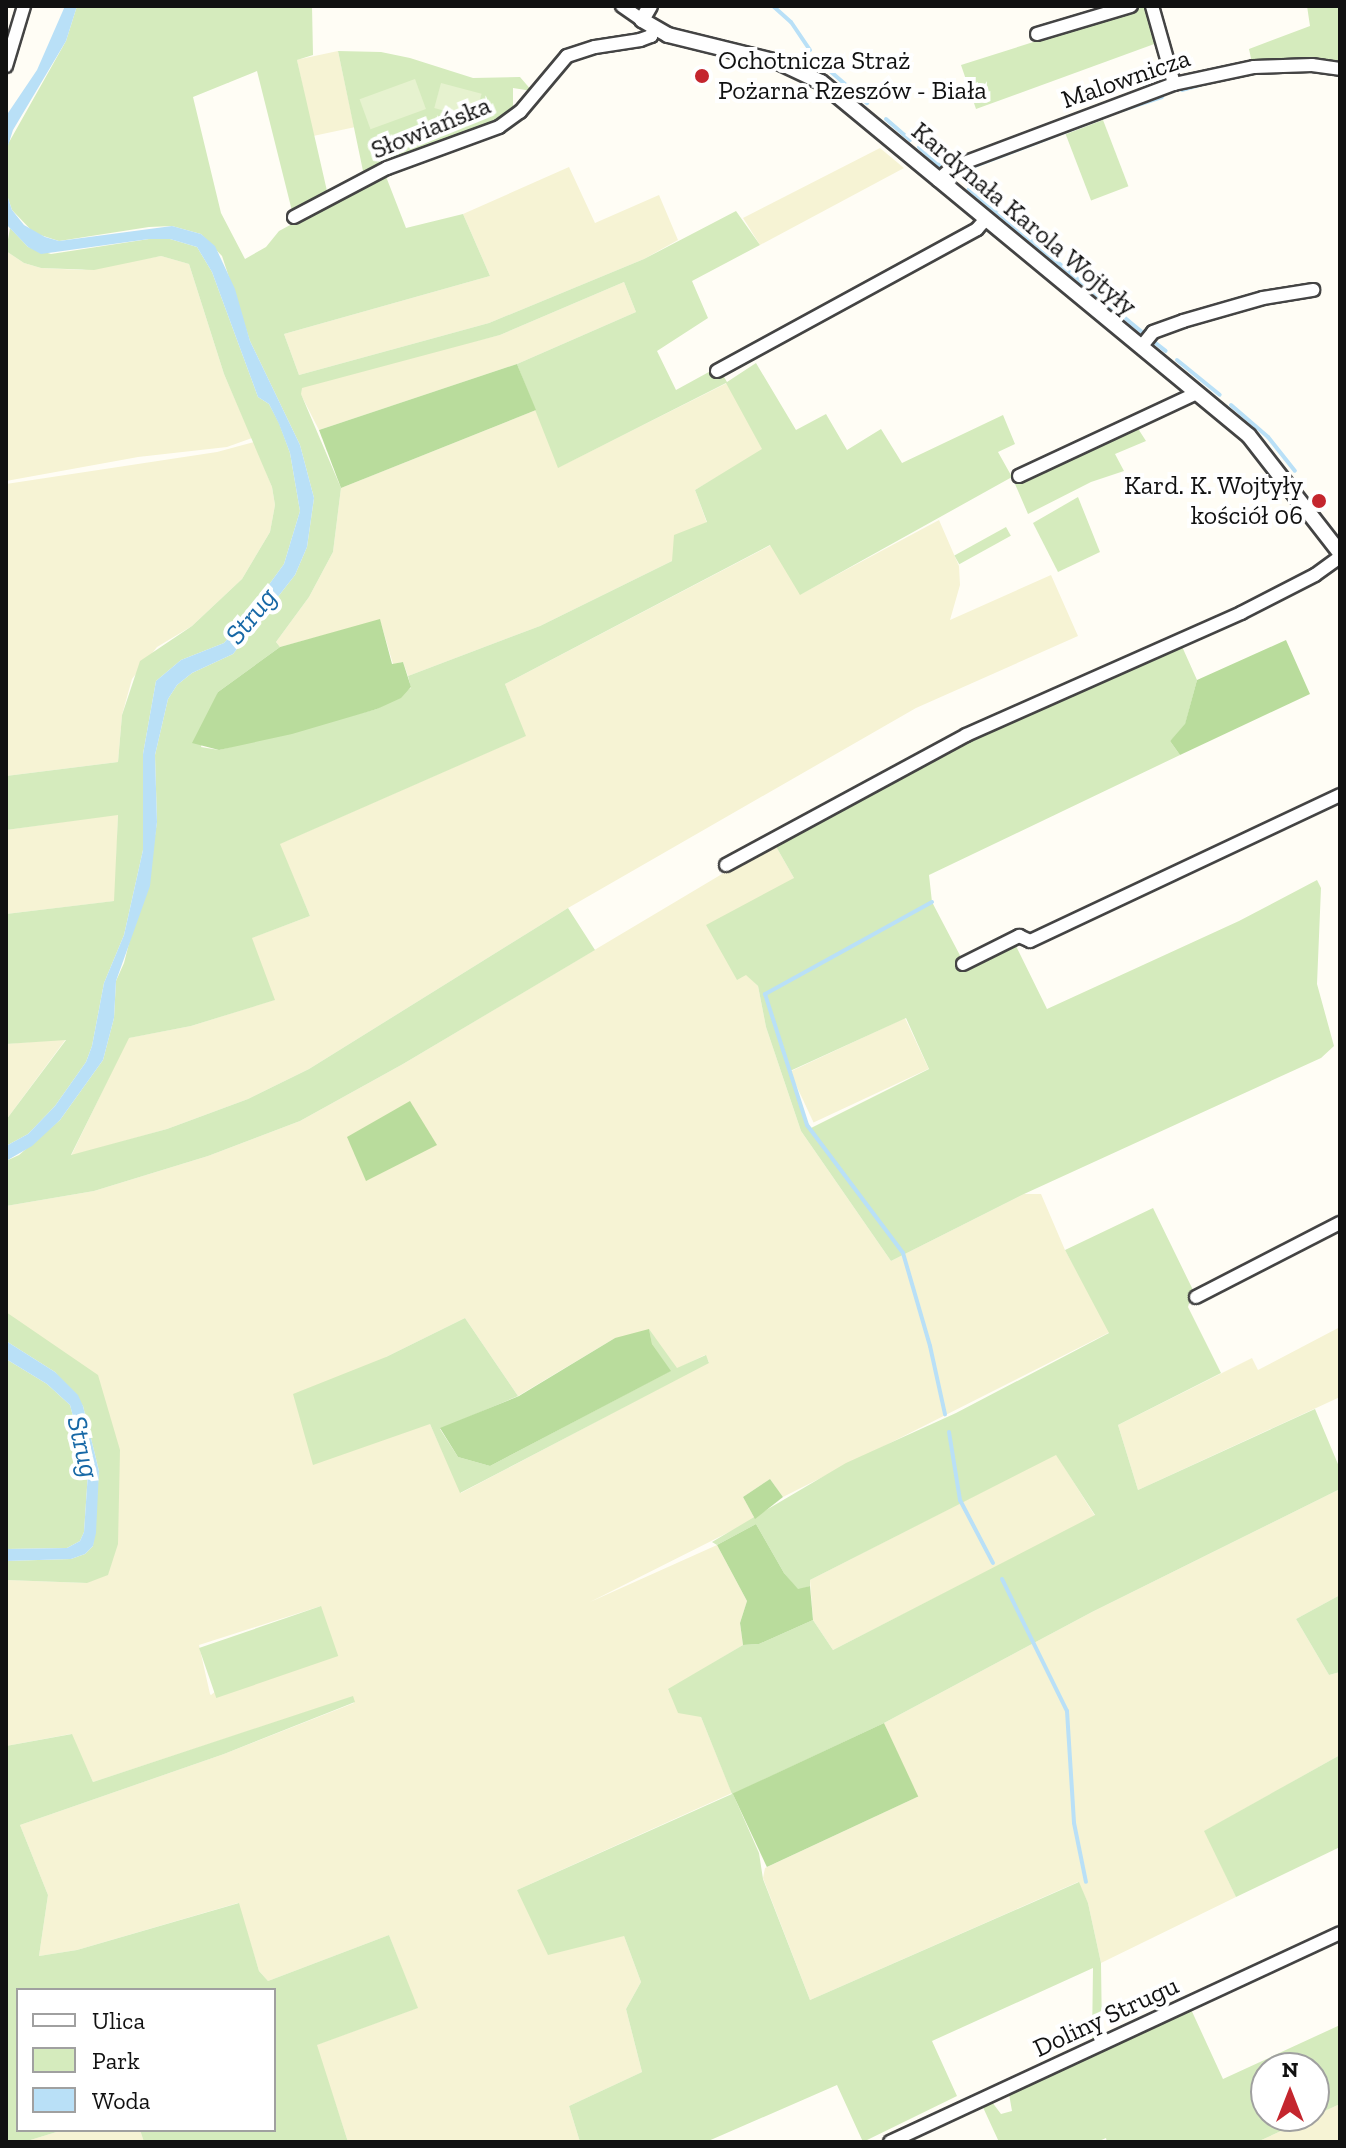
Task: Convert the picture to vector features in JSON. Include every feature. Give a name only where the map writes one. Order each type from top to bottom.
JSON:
[{"type":"street","points":[[6,66],[24,6]]},
{"type":"street","name":"Kardynała Karola Wojtyły","points":[[622,6],[648,24],[678,38],[778,62],[808,74],[1197,393],[1266,455],[1340,555]]},
{"type":"street","points":[[648,24],[650,6]]},
{"type":"street","points":[[1037,34],[1131,6]]},
{"type":"street","points":[[1152,6],[1174,84]]},
{"type":"street","name":"Słowiańska","points":[[294,217],[387,168],[499,127],[520,112],[567,56],[651,36],[648,24]]},
{"type":"street","name":"Malownicza","points":[[938,180],[966,161],[1174,84],[1254,67],[1312,65],[1340,69]]},
{"type":"street","points":[[717,371],[977,229],[986,219]]},
{"type":"street","points":[[1141,347],[1153,332],[1183,321],[1263,298],[1313,290]]},
{"type":"street","points":[[1019,476],[1197,393]]},
{"type":"street","points":[[726,865],[966,735],[1241,613],[1315,575],[1340,555]]},
{"type":"street","points":[[963,964],[1019,936],[1030,941],[1340,795]]},
{"type":"street","points":[[1196,1297],[1340,1223]]},
{"type":"street","name":"Doliny Strugu","points":[[890,2142],[1340,1933]]},
{"type":"shaded area","points":[[338,51],[354,127],[313,136],[297,60]]},
{"type":"shaded area","points":[[880,148],[904,168],[760,245],[743,218]]},
{"type":"shaded area","points":[[569,167],[595,223],[659,195],[678,240],[644,259],[489,323],[299,375],[284,334],[490,276],[463,214]]},
{"type":"shaded area","points":[[6,251],[24,263],[41,268],[82,270],[161,256],[189,264],[224,374],[252,438],[227,447],[138,457],[6,481]]},
{"type":"shaded area","points":[[624,282],[636,312],[517,364],[319,430],[296,385],[500,335]]},
{"type":"shaded area","points":[[727,383],[763,450],[695,490],[707,523],[672,561],[540,626],[408,676],[403,662],[393,664],[380,620],[280,647],[276,642],[309,597],[333,552],[341,488],[536,410],[559,467]]},
{"type":"shaded area","points":[[254,442],[272,487],[275,505],[270,532],[242,579],[192,626],[157,647],[132,679],[122,715],[118,762],[6,776],[6,484],[217,452]]},
{"type":"shaded area","points":[[939,520],[959,566],[960,585],[950,620],[1051,575],[1078,636],[916,708],[568,908],[309,1069],[248,1099],[167,1129],[71,1156],[128,1038],[191,1026],[274,1000],[251,938],[310,916],[279,844],[525,736],[505,684],[771,545],[801,594]]},
{"type":"shaded area","points":[[118,814],[115,901],[6,914],[6,830]]},
{"type":"shaded area","points":[[774,843],[794,878],[736,979],[746,974],[758,986],[766,1027],[801,1131],[891,1261],[1024,1194],[1041,1194],[1065,1250],[1110,1332],[783,1497],[770,1479],[743,1497],[755,1519],[590,1602],[717,1545],[747,1601],[740,1623],[743,1645],[668,1690],[701,1717],[732,1793],[517,1890],[624,1936],[641,1982],[626,2009],[642,2072],[569,2106],[580,2142],[348,2142],[316,2045],[417,2008],[389,1935],[268,1981],[259,1971],[238,1903],[77,1950],[39,1956],[48,1895],[20,1825],[224,1754],[354,1703],[352,1697],[93,1782],[71,1734],[6,1746],[6,1580],[87,1583],[120,1451],[24,1327],[6,1312],[6,1206],[94,1191],[208,1156],[300,1121],[403,1064]],"holes":[[[465,1318],[518,1396],[615,1338],[677,1369],[705,1355],[709,1362],[461,1493],[430,1424],[386,1357]],[[321,1606],[211,1695],[210,1694],[199,1645]]]},
{"type":"shaded area","points":[[905,1018],[929,1069],[814,1122],[790,1072]]},
{"type":"shaded area","points":[[66,1039],[6,1120],[6,1044]]},
{"type":"shaded area","points":[[1340,1327],[1340,1397],[1138,1490],[1118,1425],[1252,1358],[1258,1370]]},
{"type":"shaded area","points":[[1056,1454],[1095,1516],[833,1650],[813,1620],[810,1580]]},
{"type":"shaded area","points":[[1340,1489],[1340,1595],[1296,1619],[1329,1675],[1340,1672],[1340,1755],[1205,1831],[1236,1897],[1101,1963],[1088,1903],[1078,1882],[810,2000],[763,1878],[765,1868],[917,1797],[884,1723],[1092,1612]]},
{"type":"shaded area","points":[[1340,2104],[1340,2142],[1257,2142],[1279,2132],[1330,2132],[1330,2109]]},
{"type":"shaded area","points":[[56,2132],[141,2132],[144,2142],[24,2142]]},
{"type":"green space","points":[[77,6],[312,6],[313,55],[297,60],[327,191],[292,211],[257,71],[193,97],[221,213],[245,259],[266,247],[279,231],[385,174],[406,228],[463,214],[490,276],[284,334],[299,375],[489,323],[644,259],[736,211],[760,245],[692,281],[708,318],[657,351],[676,390],[718,367],[727,382],[756,363],[796,430],[826,414],[847,450],[881,429],[902,463],[1003,415],[1015,444],[998,452],[1012,477],[800,595],[770,545],[505,684],[526,736],[280,844],[310,916],[252,938],[275,1000],[191,1026],[129,1038],[71,1155],[167,1129],[248,1099],[309,1069],[568,908],[595,950],[300,1121],[208,1156],[94,1191],[6,1206],[6,1161],[19,1155],[60,1120],[103,1060],[114,1018],[116,981],[124,963],[153,849],[157,822],[155,755],[168,699],[177,685],[192,673],[233,654],[295,575],[307,547],[314,498],[300,445],[250,341],[222,256],[201,234],[172,226],[149,227],[59,241],[34,233],[12,210],[6,192],[8,144],[66,41]],"holes":[[[624,282],[636,312],[517,364],[558,468],[726,383],[762,449],[695,490],[707,522],[674,535],[672,561],[540,626],[408,676],[411,688],[377,709],[219,750],[201,747],[218,692],[280,647],[276,642],[309,597],[333,552],[341,488],[301,394],[302,388],[500,335]]]},
{"type":"green space","points":[[1147,6],[1157,43],[976,109],[961,65]]},
{"type":"green space","points":[[1307,6],[1340,6],[1340,65],[1252,63],[1249,49],[1310,26]]},
{"type":"green space","points":[[338,51],[381,52],[473,78],[520,77],[532,91],[513,88],[513,110],[497,122],[363,171]]},
{"type":"green space","points":[[415,79],[426,109],[371,129],[360,99]]},
{"type":"green space","points":[[441,83],[482,94],[475,119],[434,108]]},
{"type":"green space","points":[[1103,120],[1128,186],[1091,201],[1066,134]]},
{"type":"green space","points":[[10,228],[28,247],[51,254],[149,239],[170,239],[197,247],[212,272],[258,397],[269,404],[279,423],[290,453],[300,511],[284,564],[241,623],[224,643],[181,660],[156,681],[143,754],[143,850],[124,935],[104,983],[92,1046],[86,1062],[55,1106],[28,1134],[6,1146],[6,1120],[66,1040],[6,1044],[6,914],[114,901],[118,815],[6,830],[6,776],[118,762],[122,715],[140,661],[192,626],[242,579],[270,532],[275,505],[272,487],[224,374],[189,264],[161,256],[94,270],[41,268],[24,263],[6,251]]},
{"type":"green space","points":[[517,364],[536,410],[341,488],[319,430]]},
{"type":"green space","points":[[1137,427],[1146,441],[1115,454],[1124,471],[1091,482],[1028,514],[1015,484]]},
{"type":"green space","points":[[1078,497],[1100,552],[1058,572],[1033,523]]},
{"type":"green space","points":[[1006,527],[1011,536],[959,564],[954,556]]},
{"type":"green space","points":[[380,619],[392,664],[403,662],[411,687],[401,698],[377,709],[292,734],[219,750],[192,743],[218,692],[280,647]]},
{"type":"green space","points":[[1286,640],[1310,694],[1180,755],[1170,741],[1185,724],[1197,680]]},
{"type":"green space","points":[[1180,642],[1197,680],[1185,725],[1170,741],[1180,755],[929,875],[932,902],[965,965],[1014,942],[1047,1009],[1239,921],[1317,880],[1321,888],[1317,984],[1334,1046],[1321,1058],[1024,1194],[891,1261],[801,1131],[766,1027],[758,986],[746,975],[737,980],[706,925],[794,878],[774,843],[919,762]],"holes":[[[906,1018],[929,1069],[809,1129],[790,1071]]]},
{"type":"green space","points":[[410,1101],[437,1145],[366,1181],[347,1137]]},
{"type":"green space","points":[[1153,1208],[1193,1290],[1188,1307],[1221,1373],[1118,1425],[1138,1490],[1315,1409],[1340,1469],[1340,1489],[1092,1612],[884,1723],[733,1794],[759,1853],[763,1879],[810,2000],[1079,1882],[1088,1903],[1101,1963],[1102,2036],[1092,2042],[1093,1968],[932,2041],[957,2096],[863,2142],[837,2085],[706,2142],[580,2142],[569,2106],[642,2072],[626,2009],[641,1982],[624,1936],[548,1955],[517,1890],[732,1794],[701,1717],[678,1713],[668,1689],[743,1645],[759,1644],[813,1620],[833,1650],[1095,1515],[1056,1455],[810,1580],[810,1586],[798,1590],[784,1573],[756,1524],[717,1545],[712,1542],[846,1463],[956,1413],[1109,1333],[1065,1250]]},
{"type":"green space","points":[[6,1312],[98,1375],[120,1450],[118,1544],[108,1575],[87,1583],[6,1580],[6,1561],[71,1559],[85,1554],[93,1546],[99,1471],[83,1406],[55,1372],[6,1341]]},
{"type":"green space","points":[[465,1318],[518,1396],[440,1429],[458,1457],[490,1466],[670,1371],[652,1344],[649,1329],[677,1368],[706,1355],[709,1363],[460,1493],[430,1424],[313,1465],[293,1394],[386,1357]]},
{"type":"green space","points":[[649,1329],[652,1344],[671,1371],[490,1466],[458,1457],[440,1428],[519,1396],[615,1338]]},
{"type":"green space","points":[[6,1359],[47,1384],[70,1405],[88,1472],[84,1532],[80,1541],[67,1548],[6,1549]]},
{"type":"green space","points":[[770,1479],[783,1497],[755,1519],[743,1497]]},
{"type":"green space","points":[[756,1524],[784,1573],[798,1589],[810,1586],[813,1620],[759,1644],[743,1645],[740,1623],[747,1601],[717,1545]]},
{"type":"green space","points":[[1340,1595],[1340,1672],[1329,1675],[1296,1619]]},
{"type":"green space","points":[[321,1606],[338,1656],[216,1698],[199,1648]]},
{"type":"green space","points":[[353,1696],[355,1702],[224,1754],[20,1825],[48,1895],[39,1956],[77,1950],[239,1903],[259,1971],[268,1981],[389,1935],[418,2008],[317,2045],[348,2142],[144,2142],[141,2132],[276,2132],[276,1988],[16,1988],[16,2132],[56,2132],[24,2142],[6,2142],[6,1746],[72,1734],[93,1782]]},
{"type":"green space","points":[[884,1723],[918,1796],[767,1867],[733,1794]]},
{"type":"green space","points":[[1340,1755],[1340,1847],[1236,1897],[1204,1831]]},
{"type":"green space","points":[[1189,2005],[1223,2079],[1250,2067],[1250,2132],[1279,2132],[1257,2142],[1107,2142],[1106,2138],[1097,2142],[999,2142],[981,2103],[992,2102],[1001,2114],[1012,2111],[1009,2094]]},
{"type":"green space","points":[[1340,2025],[1340,2104],[1330,2109],[1330,2052],[1282,2052]]},
{"type":"water","points":[[65,6],[77,6],[66,41],[13,130],[6,152],[6,116],[37,70]]},
{"type":"water","name":"Strug","points":[[6,192],[12,210],[24,225],[59,241],[172,226],[201,234],[215,246],[235,289],[250,341],[300,445],[314,498],[307,547],[295,575],[233,654],[192,673],[177,685],[168,699],[155,755],[157,822],[150,886],[116,981],[114,1018],[103,1060],[60,1120],[32,1146],[6,1161],[6,1146],[28,1134],[55,1106],[86,1062],[92,1046],[104,983],[124,935],[143,850],[143,754],[156,681],[181,660],[224,643],[241,623],[284,564],[300,511],[290,453],[279,424],[269,404],[258,397],[212,272],[197,247],[170,239],[149,239],[41,254],[28,247],[6,224]]},
{"type":"water","name":"Strug","points":[[6,1341],[55,1372],[78,1395],[83,1406],[99,1471],[96,1533],[93,1546],[85,1554],[71,1559],[6,1561],[6,1549],[67,1548],[80,1541],[84,1532],[88,1472],[70,1405],[47,1384],[6,1359]]},
{"type":"waterway","points":[[773,6],[791,22],[810,50]]},
{"type":"waterway","points":[[815,58],[867,103]]},
{"type":"waterway","points":[[1182,90],[1199,85]]},
{"type":"waterway","points":[[1122,110],[1162,97]]},
{"type":"waterway","points":[[959,172],[1109,115]]},
{"type":"waterway","points":[[886,119],[910,140]]},
{"type":"waterway","points":[[919,147],[940,166]]},
{"type":"waterway","points":[[969,189],[1143,333]]},
{"type":"waterway","points":[[1153,341],[1166,351]]},
{"type":"waterway","points":[[1177,360],[1220,395]]},
{"type":"waterway","points":[[1231,405],[1268,437],[1295,471]]},
{"type":"waterway","points":[[932,902],[765,994],[807,1125],[903,1253],[930,1346],[945,1414]]},
{"type":"waterway","points":[[949,1432],[960,1500],[993,1563]]},
{"type":"waterway","points":[[1002,1579],[1067,1711],[1074,1823],[1086,1882]]},
{"type":"place","name":"Ochotnicza Straż Pożarna Rzeszów - Biała","points":[[702,76]]},
{"type":"place","name":"Kard. K. Wojtyły kościół 06","points":[[1319,501]]}]
